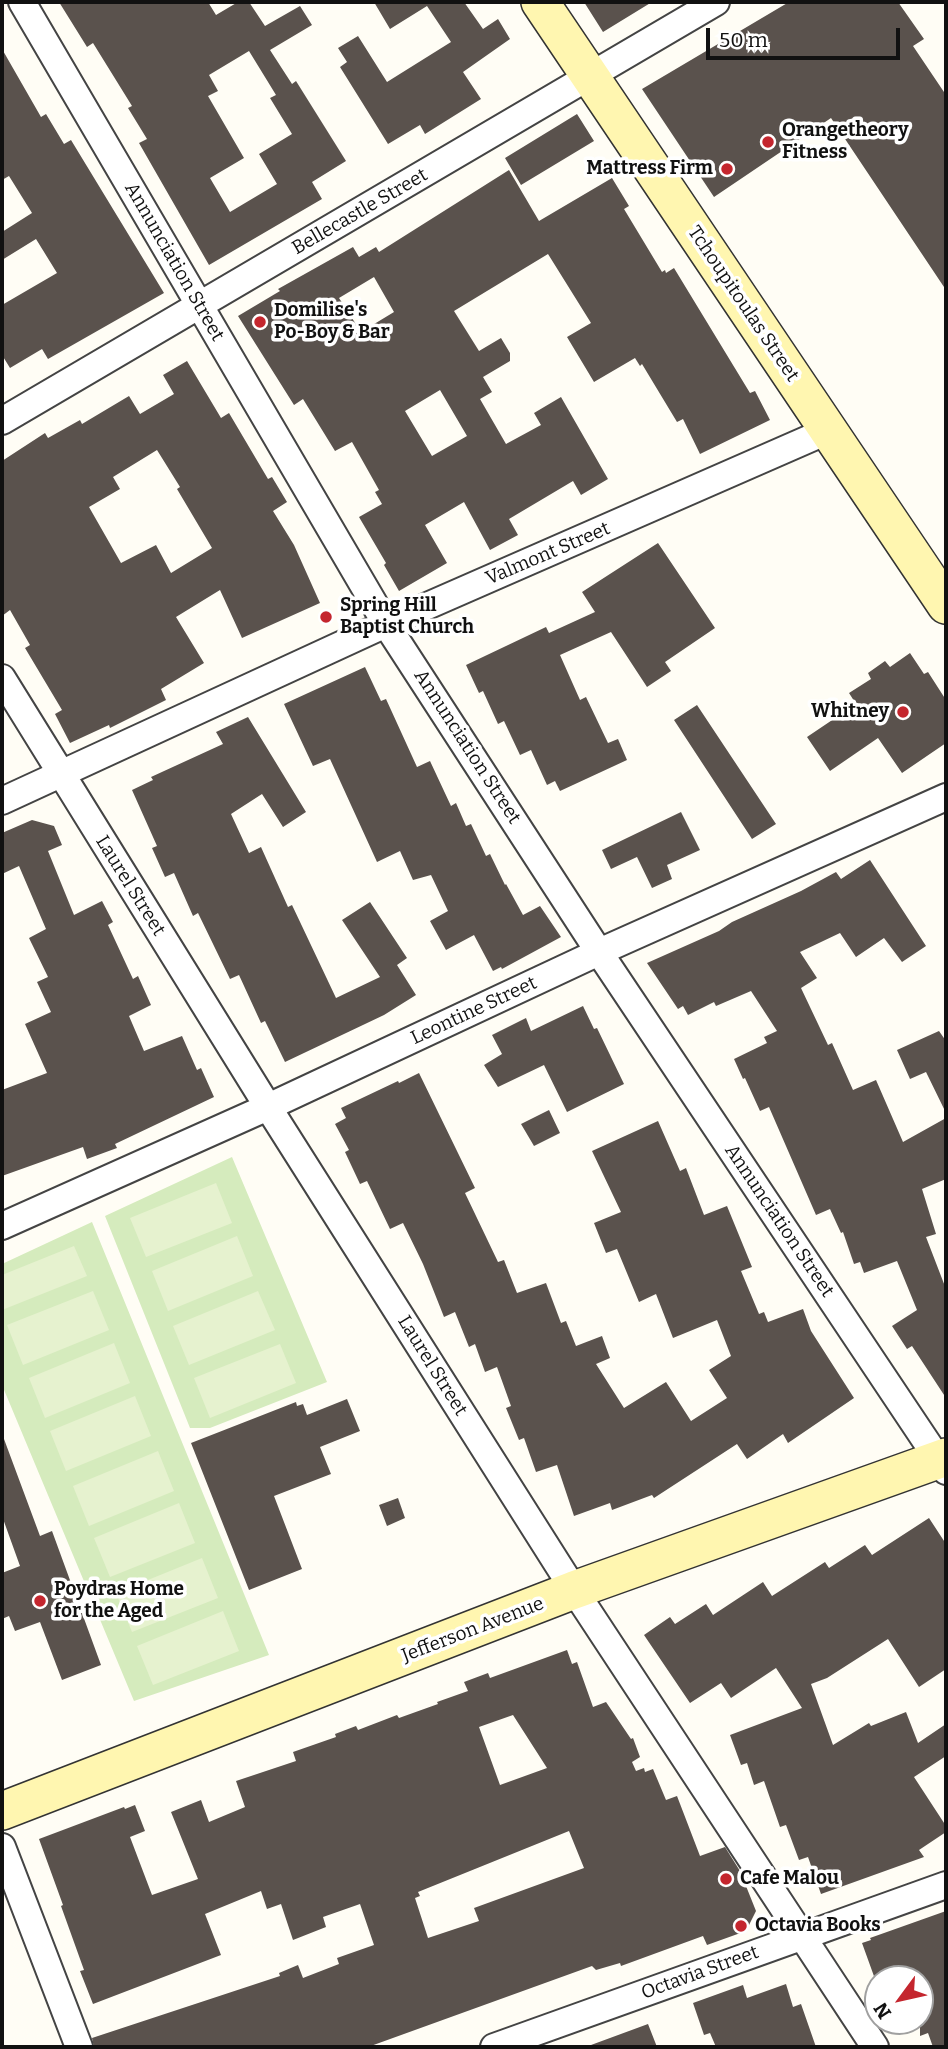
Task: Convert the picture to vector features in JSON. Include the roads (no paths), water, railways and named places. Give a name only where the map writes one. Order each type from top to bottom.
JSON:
[{"type":"street","name":"Annunciation Street","points":[[22,2],[386,624],[600,952],[944,1462]]},
{"type":"street","name":"Tchoupitoulas Street","points":[[540,2],[946,605]]},
{"type":"street","name":"Bellecastle Street","points":[[2,421],[716,2]]},
{"type":"street","name":"Valmont Street","points":[[2,802],[386,624],[827,431]]},
{"type":"street","name":"Laurel Street","points":[[2,678],[268,1107],[574,1590],[874,2047]]},
{"type":"street","name":"Leontine Street","points":[[2,1226],[946,797]]},
{"type":"street","name":"Jefferson Avenue","points":[[2,1811],[574,1590],[944,1462]]},
{"type":"street","points":[[2,1847],[79,2047]]},
{"type":"street","name":"Octavia Street","points":[[494,2047],[946,1885]]},
{"type":"place","name":"Orangetheory Fitness","points":[[768,142]]},
{"type":"place","name":"Mattress Firm","points":[[727,169]]},
{"type":"place","name":"Domilise's Po-Boy & Bar","points":[[260,322]]},
{"type":"place","name":"Spring Hill Baptist Church","points":[[326,617]]},
{"type":"place","name":"Whitney","points":[[903,712]]},
{"type":"place","name":"Poydras Home for the Aged","points":[[40,1601]]},
{"type":"place","name":"Cafe Malou","points":[[726,1879]]},
{"type":"place","name":"Octavia Books","points":[[741,1926]]}]
